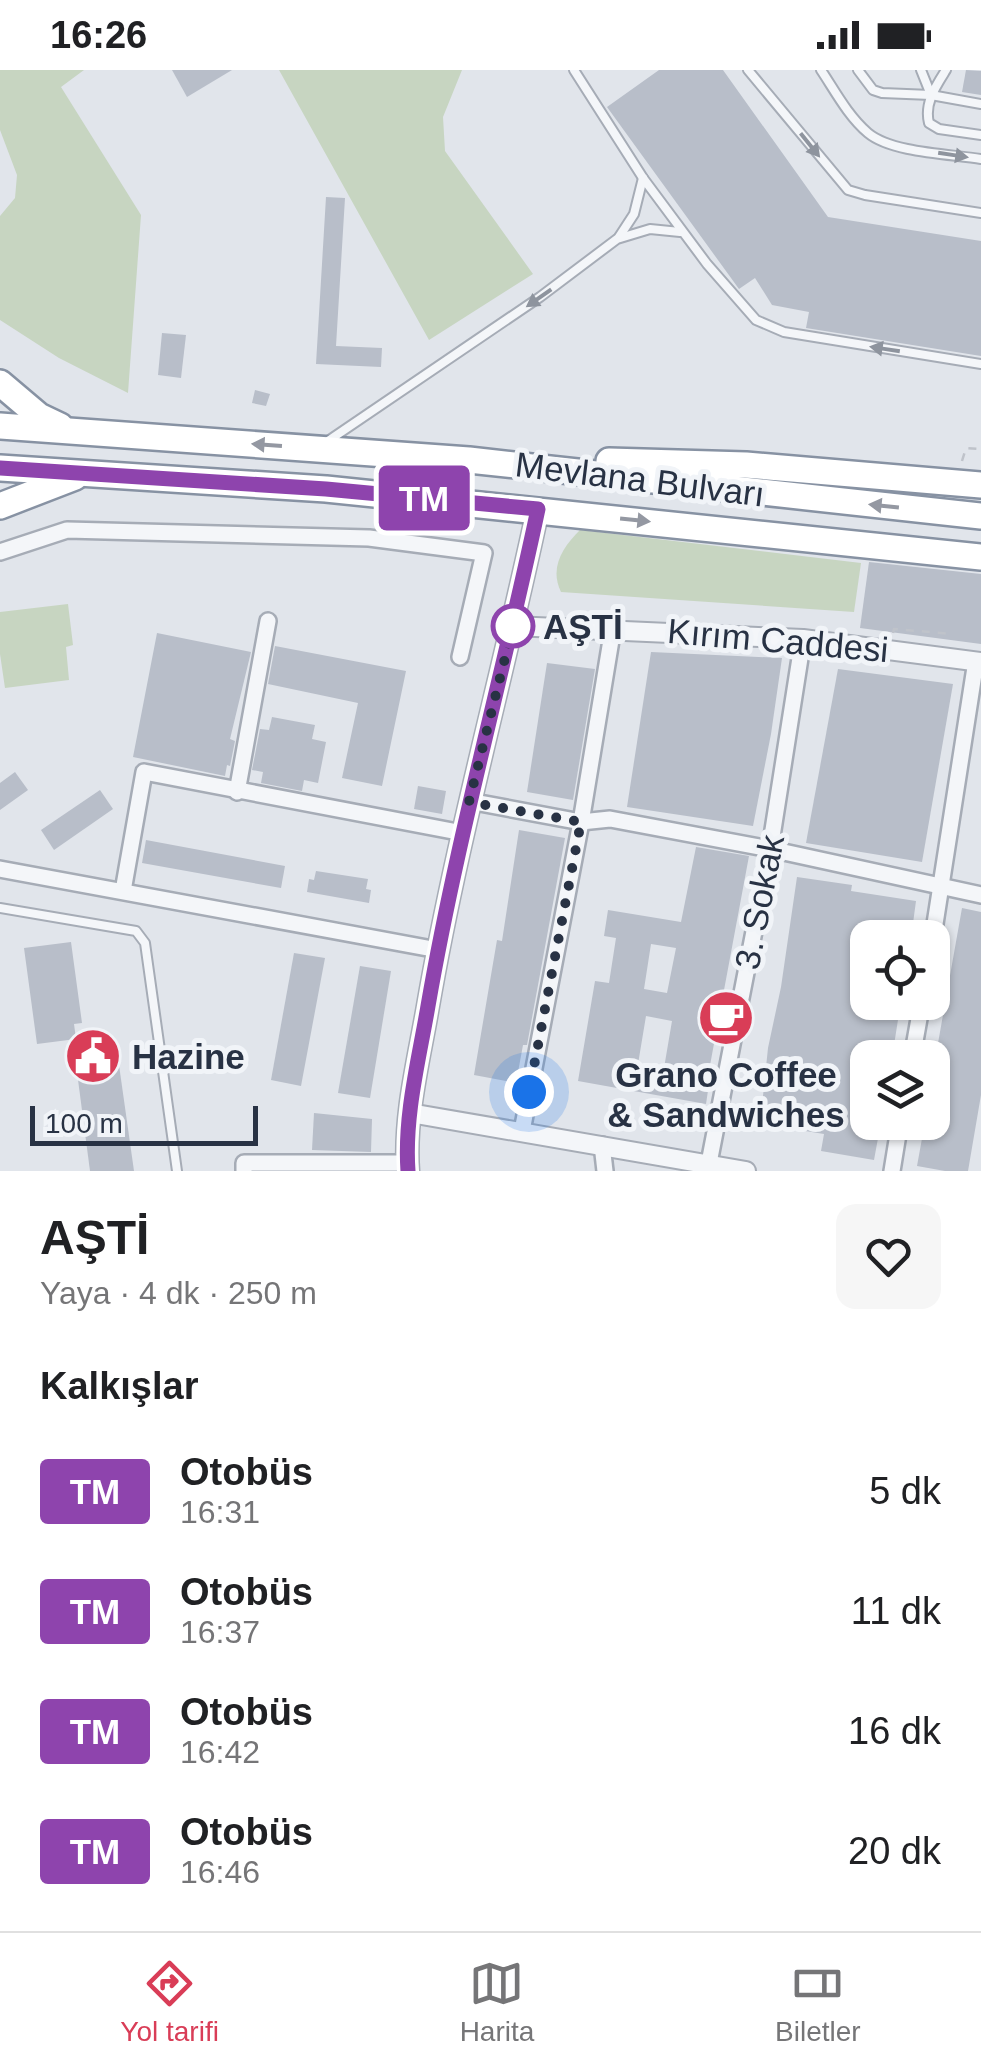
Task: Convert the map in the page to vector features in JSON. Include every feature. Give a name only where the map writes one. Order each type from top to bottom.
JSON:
[{"type":"highway","points":[[0,383],[39,416],[69,430]]},
{"type":"highway","name":"Mevlana Bulvarı","points":[[0,426],[468,460],[981,516]]},
{"type":"highway","points":[[468,460],[746,465],[981,485]]},
{"type":"highway","name":"Mevlana Bulvarı","points":[[0,468],[326,489],[981,557]]},
{"type":"highway","points":[[0,506],[84,473]]},
{"type":"main road","points":[[407,1167],[410,1113],[438,950],[538,509]]},
{"type":"street","points":[[0,552],[67,530],[369,538],[484,553],[460,656]]},
{"type":"street","points":[[237,792],[268,621]]},
{"type":"street","name":"Kırım Caddesi","points":[[513,626],[803,639],[978,662]]},
{"type":"street","points":[[522,1131],[581,822],[613,628]]},
{"type":"street","name":"3. Sokak","points":[[708,1164],[770,849],[803,639]]},
{"type":"street","points":[[936,920],[978,662]]},
{"type":"street","points":[[123,891],[144,772],[463,834]]},
{"type":"street","points":[[469,802],[581,822],[610,820],[770,849],[981,895]]},
{"type":"street","points":[[0,870],[438,950]]},
{"type":"street","points":[[410,1113],[746,1171]]},
{"type":"street","points":[[892,1171],[897,1140]]},
{"type":"street","points":[[602,1145],[605,1171]]},
{"type":"street","points":[[244,1171],[244,1163],[407,1167]]},
{"type":"lane","points":[[748,70],[848,190],[981,213]]},
{"type":"lane","points":[[821,70],[851,114],[872,136],[898,146],[981,159]]},
{"type":"lane","points":[[858,70],[877,92],[931,94],[981,104]]},
{"type":"lane","points":[[920,70],[931,94]]},
{"type":"lane","points":[[946,70],[931,94],[927,117],[932,126],[981,136]]},
{"type":"lane","points":[[575,71],[643,178],[756,320],[773,329],[981,364]]},
{"type":"lane","points":[[318,448],[617,240],[634,214],[643,178]]},
{"type":"lane","points":[[617,240],[660,228],[683,233]]},
{"type":"lane","points":[[0,908],[136,931],[145,943],[176,1171]]},
{"type":"path","points":[[966,448],[981,449]]},
{"type":"path","points":[[916,629],[952,634]]},
{"type":"green space","points":[[0,70],[84,70],[61,87],[141,215],[128,393],[59,358],[0,320],[0,216],[15,198],[17,175],[0,130]]},
{"type":"green space","points":[[279,70],[462,70],[443,117],[445,151],[533,274],[429,340]]},
{"type":"green space","points":[[580,530],[861,563],[854,612],[561,592],[557,566],[568,543]]},
{"type":"green space","points":[[68,604],[73,645],[66,647],[69,680],[5,688],[0,612]]},
{"type":"building","points":[[172,70],[232,70],[187,97]]},
{"type":"building","points":[[659,70],[723,70],[828,217],[981,241],[981,356],[806,328],[809,312],[772,305],[755,278],[739,289],[607,107]]},
{"type":"building","points":[[966,70],[981,71],[981,95],[962,92]]},
{"type":"building","points":[[326,197],[345,198],[336,346],[382,348],[381,367],[316,364]]},
{"type":"building","points":[[162,333],[186,335],[181,378],[158,375]]},
{"type":"building","points":[[255,390],[270,394],[266,406],[252,403]]},
{"type":"building","points":[[869,562],[981,574],[981,644],[860,628]]},
{"type":"building","points":[[157,633],[251,652],[225,776],[133,757]]},
{"type":"building","points":[[275,646],[406,671],[382,786],[342,778],[358,703],[268,684]]},
{"type":"building","points":[[651,652],[782,658],[753,826],[627,807]]},
{"type":"building","points":[[547,663],[595,669],[573,800],[527,792]]},
{"type":"building","points":[[838,669],[953,684],[922,862],[806,843]]},
{"type":"building","points":[[272,717],[315,725],[312,739],[326,742],[318,783],[304,780],[302,791],[261,783],[263,772],[252,770],[260,729],[269,730]]},
{"type":"building","points":[[15,772],[28,790],[0,810],[0,783]]},
{"type":"building","points":[[418,786],[446,791],[442,814],[414,809]]},
{"type":"building","points":[[100,790],[113,809],[54,850],[41,830]]},
{"type":"building","points":[[519,830],[565,838],[527,1045],[523,1045],[516,1083],[474,1075],[497,940],[502,941]]},
{"type":"building","points":[[146,840],[285,866],[281,888],[142,863]]},
{"type":"building","points":[[696,847],[749,856],[706,1104],[578,1081],[595,981],[609,983],[616,938],[604,936],[608,910],[681,922]],"holes":[[[651,944],[676,948],[667,993],[644,989]],[[646,1016],[672,1021],[664,1068],[638,1064]]]},
{"type":"building","points":[[316,871],[368,879],[369,903],[307,892],[309,879],[314,880]]},
{"type":"building","points":[[797,877],[852,885],[851,891],[916,901],[913,920],[850,920],[850,1020],[898,1020],[895,1040],[850,1040],[850,1140],[878,1140],[874,1160],[821,1151],[824,1134],[755,1123]]},
{"type":"building","points":[[962,908],[981,912],[981,1095],[968,1171],[917,1166],[922,1140],[950,1140],[950,1040],[939,1040],[942,1020],[950,1020],[950,976]]},
{"type":"building","points":[[71,942],[82,1023],[74,1024],[76,1039],[37,1044],[24,948]]},
{"type":"building","points":[[294,953],[325,958],[301,1086],[271,1080]]},
{"type":"building","points":[[360,966],[391,971],[370,1098],[338,1093]]},
{"type":"building","points":[[117,1051],[134,1171],[90,1171],[75,1057]]},
{"type":"building","points":[[314,1113],[372,1119],[371,1152],[312,1150]]},
{"type":"bus line","name":"TM","points":[[0,468],[326,489],[538,509],[438,950],[410,1113],[408,1171]]},
{"type":"place","name":"AŞTİ","points":[[513,626]]},
{"type":"place","name":"Grano Coffee & Sandwiches","points":[[726,1018]]},
{"type":"place","name":"Hazine","points":[[93,1056]]},
{"type":"route","points":[[513,626],[469,802],[581,822],[529,1092]]}]
